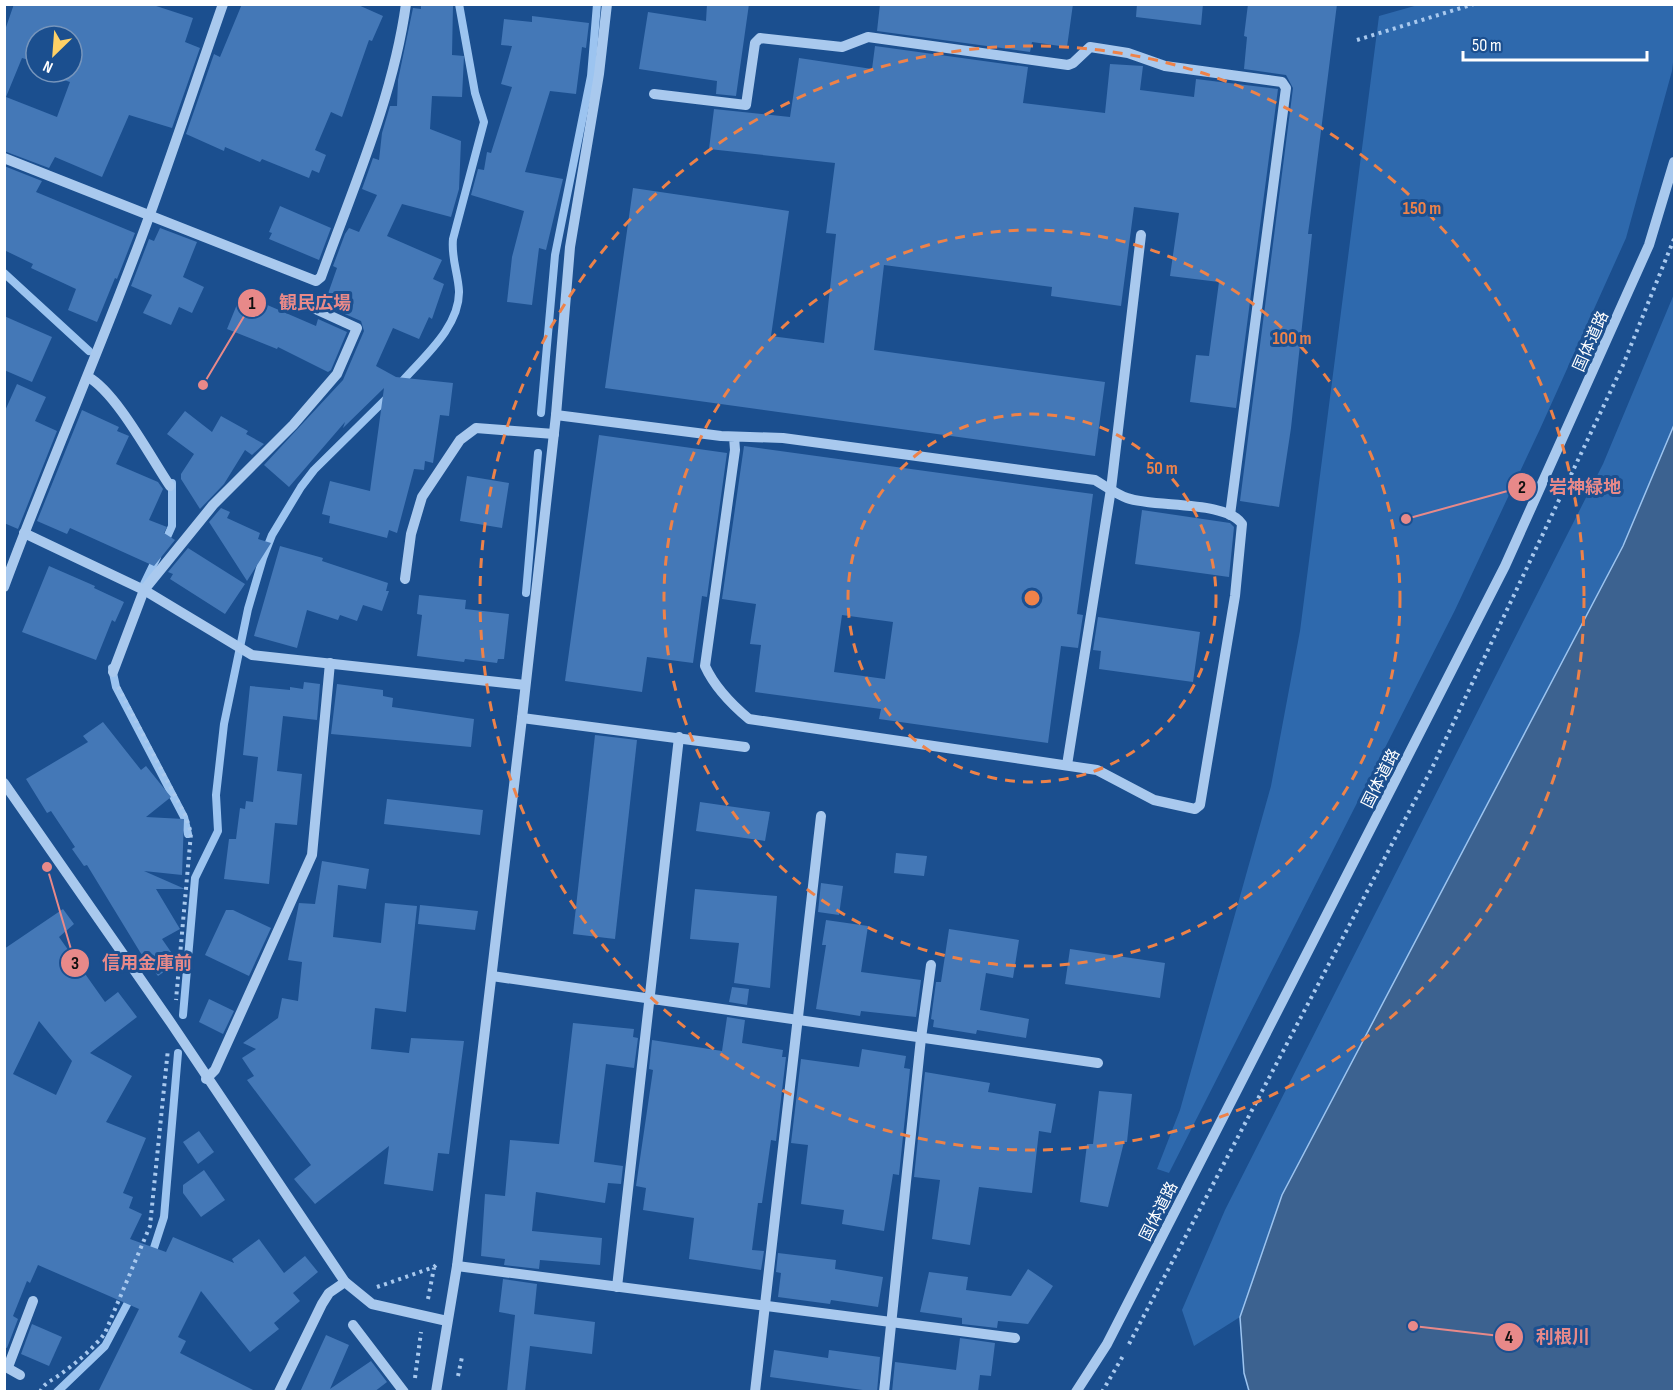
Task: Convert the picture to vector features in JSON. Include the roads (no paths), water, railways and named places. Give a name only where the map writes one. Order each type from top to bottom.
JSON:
[{"type":"street","points":[[4,587],[56,450],[88,377],[149,215],[223,4]]},
{"type":"street","points":[[4,158],[316,281],[321,277],[386,92],[400,47],[406,4]]},
{"type":"street","points":[[436,1392],[457,1266],[492,976],[554,434],[570,247],[599,74],[607,4]]},
{"type":"street","points":[[654,94],[746,105],[755,42],[760,38],[842,47],[868,37],[1068,65],[1090,47],[1128,53],[1164,66],[1282,82],[1286,88],[1230,514]]},
{"type":"street","name":"国体道路","points":[[1077,1392],[1107,1344],[1505,566],[1649,245],[1674,162]]},
{"type":"street","points":[[1067,765],[1111,489],[1141,235]]},
{"type":"street","points":[[113,672],[144,590],[213,505],[293,425],[337,374],[357,328],[311,307]]},
{"type":"street","points":[[88,377],[95,381],[121,412],[170,486]]},
{"type":"street","points":[[556,415],[734,437],[783,438],[1083,478],[1095,480],[1128,499],[1230,514],[1238,518],[1242,524],[1235,596],[1200,805],[1195,808],[1154,800],[1097,770],[749,719],[731,704],[710,677],[705,666],[735,450],[734,437]]},
{"type":"street","points":[[405,579],[411,534],[422,497],[460,440],[476,428],[554,434]]},
{"type":"street","points":[[24,533],[144,590],[252,655],[525,685]]},
{"type":"street","points":[[206,1079],[215,1070],[312,855],[330,663]]},
{"type":"street","points":[[522,718],[745,747]]},
{"type":"street","points":[[616,1287],[680,737]]},
{"type":"street","points":[[4,783],[171,1023],[206,1079],[345,1282],[372,1304],[447,1321]]},
{"type":"street","points":[[754,1392],[821,816]]},
{"type":"street","points":[[884,1392],[921,1038],[931,965]]},
{"type":"street","points":[[492,976],[1098,1063]]},
{"type":"street","points":[[457,1266],[1015,1338]]},
{"type":"street","points":[[279,1392],[322,1304],[329,1293],[345,1282]]},
{"type":"street","points":[[20,1375],[6,1366],[33,1301]]},
{"type":"street","points":[[354,1325],[404,1392]]},
{"type":"waterway","points":[[399,385],[438,342],[458,305],[459,291],[453,239],[484,122],[475,93],[459,4]]},
{"type":"waterway","points":[[541,413],[555,255],[591,76],[597,4]]},
{"type":"waterway","points":[[4,273],[89,351]]},
{"type":"waterway","points":[[183,1015],[195,878],[218,831],[216,795],[224,724],[248,609],[263,558],[272,535],[314,470],[389,396]]},
{"type":"waterway","points":[[526,593],[538,453]]},
{"type":"waterway","points":[[164,544],[172,526],[172,483]]},
{"type":"waterway","points":[[144,584],[157,557]]},
{"type":"waterway","points":[[112,668],[116,687],[184,817],[188,834]]},
{"type":"waterway","points":[[151,1257],[164,1217],[178,1053]]},
{"type":"waterway","points":[[57,1392],[105,1346],[132,1295]]},
{"type":"place","name":"観民広場","points":[[203,385]]},
{"type":"place","name":"岩神緑地","points":[[1406,519]]},
{"type":"place","name":"信用金庫前","points":[[47,867]]},
{"type":"place","name":"利根川","points":[[1413,1326]]}]
